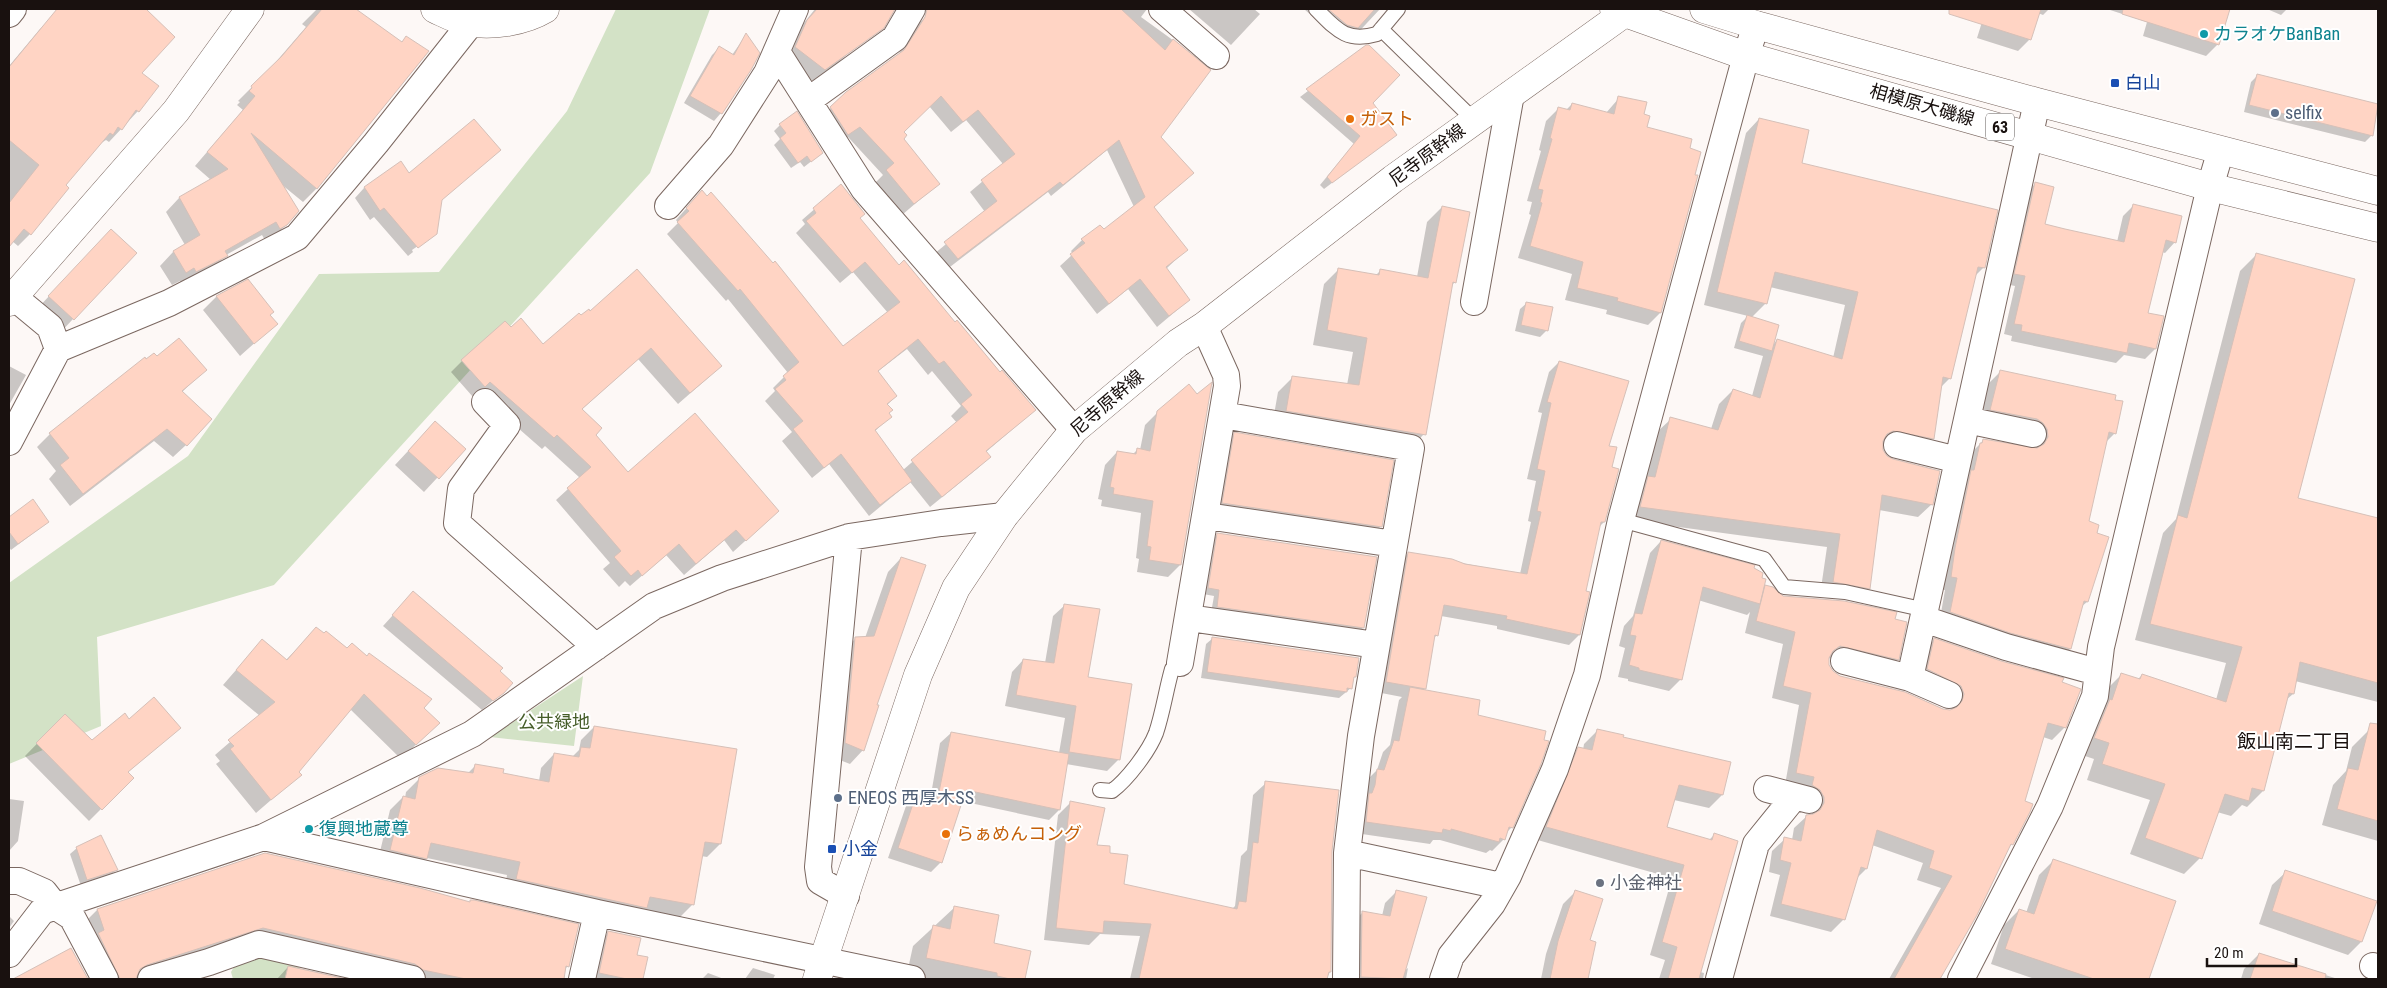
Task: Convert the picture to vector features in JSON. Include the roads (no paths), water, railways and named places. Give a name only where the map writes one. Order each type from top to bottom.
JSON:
[{"type":"street","points":[[9,14],[14,9]]},
{"type":"street","points":[[58,349],[50,327],[10,297],[176,112],[250,9]]},
{"type":"street","points":[[9,442],[58,349],[169,303],[297,237],[376,143],[458,15],[515,22],[545,9]]},
{"type":"street","points":[[668,206],[721,145],[768,73],[795,9]]},
{"type":"street","points":[[808,100],[895,38],[912,9]]},
{"type":"street","points":[[1162,9],[1216,56]]},
{"type":"street","name":"相模原大磯線","points":[[1704,9],[2037,102],[2378,191]]},
{"type":"street","name":"相模原大磯線","points":[[1623,10],[1746,56],[2210,187],[2378,228]]},
{"type":"street","name":"尼寺原幹線","points":[[820,970],[918,675],[956,588],[1004,516],[1074,430],[1178,343],[1204,326],[1474,120],[1623,10]]},
{"type":"street","points":[[1444,979],[1451,956],[1492,904],[1508,876],[1555,769],[1587,676],[1621,520],[1756,25]]},
{"type":"street","points":[[777,52],[864,189],[1074,430]]},
{"type":"street","points":[[1474,302],[1511,94]]},
{"type":"street","points":[[1910,678],[2037,102]]},
{"type":"street","points":[[1961,979],[2050,806],[2095,696],[2097,672],[2210,187],[2221,150]]},
{"type":"street","points":[[1180,663],[1207,516],[1228,386],[1226,376],[1204,326]]},
{"type":"street","points":[[485,402],[507,425],[461,489],[457,523],[596,647]]},
{"type":"street","points":[[1223,415],[1411,448],[1361,736],[1348,853],[1346,979]]},
{"type":"street","points":[[1967,420],[2034,434]]},
{"type":"street","points":[[1897,445],[1958,460]]},
{"type":"street","points":[[9,954],[42,911],[264,837],[472,734],[654,606],[722,578],[849,537],[940,523],[1004,516]]},
{"type":"street","points":[[1207,516],[1394,544]]},
{"type":"street","points":[[846,896],[820,881],[818,867],[849,537]]},
{"type":"street","points":[[1925,614],[2006,647],[2097,672]]},
{"type":"street","points":[[1189,618],[1376,645]]},
{"type":"street","points":[[1844,661],[1910,678],[1949,695]]},
{"type":"street","points":[[1719,979],[1756,844],[1802,798],[1767,789]]},
{"type":"street","points":[[264,837],[597,913],[820,970],[912,979]]},
{"type":"street","points":[[1348,853],[1501,886]]},
{"type":"street","points":[[9,881],[19,881],[44,892],[55,906],[72,917],[105,979]]},
{"type":"street","points":[[582,979],[597,913]]},
{"type":"street","points":[[151,979],[212,971],[259,944],[412,979]]},
{"type":"lane","points":[[1316,9],[1341,33],[1367,37],[1377,34],[1398,9]]},
{"type":"lane","points":[[1381,29],[1474,120]]},
{"type":"lane","points":[[1621,520],[1764,558],[1784,587],[1845,592],[1925,614]]},
{"type":"lane","points":[[1100,790],[1112,791],[1120,785],[1137,764],[1155,734],[1172,669],[1180,663]]},
{"type":"place","name":"カラオケBanBan","points":[[2204,34]]},
{"type":"place","name":"白山","points":[[2115,83]]},
{"type":"place","name":"selfix","points":[[2275,113]]},
{"type":"place","name":"ガスト","points":[[1350,119]]},
{"type":"place","name":"ENEOS 西厚木SS","points":[[838,798]]},
{"type":"place","name":"復興地蔵尊","points":[[309,829]]},
{"type":"place","name":"らぁめんコング","points":[[946,834]]},
{"type":"place","name":"小金","points":[[832,849]]},
{"type":"place","name":"小金神社","points":[[1600,883]]},
{"type":"district","name":"飯山南二丁目","points":[[2294,741]]},
{"type":"park label","name":"公共緑地","points":[[554,722]]}]
